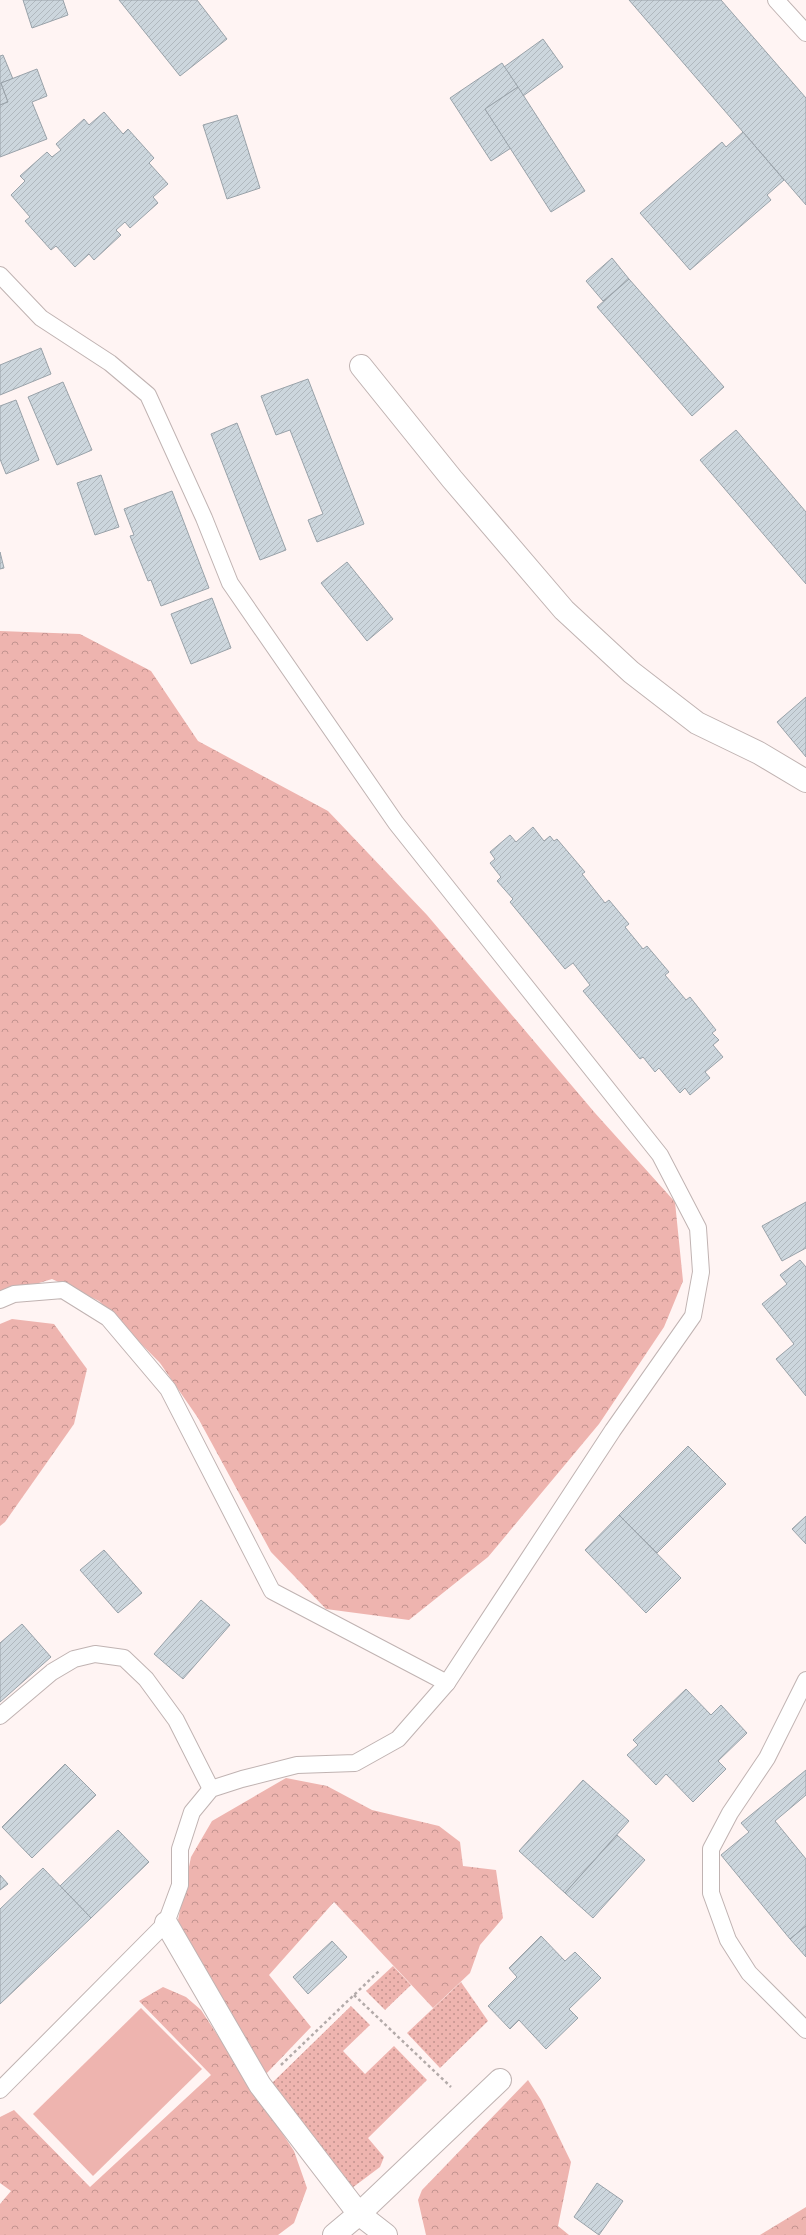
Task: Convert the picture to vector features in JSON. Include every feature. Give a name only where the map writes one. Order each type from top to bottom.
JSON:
[{"type":"street","points":[[361,366],[452,479],[564,610],[631,672],[697,722],[759,753],[806,781]]},
{"type":"street","points":[[166,1923],[260,2085],[360,2214],[386,2235]]},
{"type":"street","points":[[334,2235],[360,2214],[500,2080]]},
{"type":"lane","points":[[776,0],[806,33]]},
{"type":"lane","points":[[0,275],[42,318],[110,363],[148,395],[204,518],[230,583],[396,823],[660,1155],[698,1228],[700,1272],[693,1316],[613,1430],[447,1683],[398,1739],[355,1763],[296,1765],[242,1779],[211,1789],[192,1812],[180,1849],[180,1886],[166,1923],[0,2090]]},
{"type":"lane","points":[[0,1300],[14,1294],[63,1290],[108,1318],[168,1389],[272,1591],[447,1683]]},
{"type":"lane","points":[[0,1716],[52,1672],[74,1659],[95,1654],[124,1658],[146,1679],[176,1720],[211,1789]]},
{"type":"lane","points":[[806,1680],[767,1758],[730,1813],[711,1849],[711,1893],[728,1940],[749,1973],[806,2030]]},
{"type":"path","points":[[260,2085],[380,1970]]},
{"type":"path","points":[[354,1995],[436,2073]]},
{"type":"green space","points":[[0,631],[80,634],[151,671],[198,741],[328,811],[427,915],[595,1113],[675,1202],[683,1281],[664,1327],[599,1424],[488,1557],[409,1620],[326,1609],[271,1552],[198,1418],[160,1363],[99,1301],[52,1279],[0,1295]]},
{"type":"green space","points":[[12,1319],[54,1324],[87,1369],[74,1424],[5,1522],[0,1526],[0,1324]]},
{"type":"green space","points":[[286,1778],[327,1786],[372,1810],[439,1826],[460,1842],[463,1866],[496,1870],[503,1918],[480,1945],[470,1973],[433,2008],[334,1902],[269,1975],[311,2027],[265,2075],[189,1953],[178,1920],[191,1857],[212,1821]]},
{"type":"green space","points":[[393,1966],[411,1985],[385,2010],[366,1991]]},
{"type":"green space","points":[[461,1982],[488,2021],[440,2068],[407,2033]]},
{"type":"green space","points":[[163,1987],[186,1997],[201,2010],[294,2151],[307,2188],[294,2223],[278,2235],[0,2235],[0,2204],[11,2191],[0,2183],[0,2117],[14,2110],[90,2187],[211,2075],[139,2001]]},
{"type":"green space","points":[[351,2006],[370,2025],[343,2051],[365,2074],[394,2046],[427,2080],[368,2138],[384,2157],[380,2167],[352,2188],[271,2084]]},
{"type":"green space","points":[[141,2008],[202,2069],[93,2176],[33,2114]]},
{"type":"green space","points":[[528,2080],[541,2100],[571,2162],[558,2226],[569,2235],[426,2235],[418,2200],[422,2190]]},
{"type":"green space","points":[[806,2207],[806,2235],[760,2235]]},
{"type":"building","points":[[23,0],[63,0],[68,15],[32,28]]},
{"type":"building","points":[[119,0],[197,0],[227,39],[180,76]]},
{"type":"building","points":[[629,0],[721,0],[806,98],[806,205]]},
{"type":"building","points":[[543,39],[563,67],[523,96],[504,67]]},
{"type":"building","points":[[3,55],[13,79],[1,83],[8,102],[0,105],[0,56]]},
{"type":"building","points":[[502,63],[518,87],[485,109],[511,148],[491,161],[450,98]]},
{"type":"building","points":[[37,69],[47,96],[32,102],[47,139],[0,157],[0,105],[8,102],[1,83]]},
{"type":"building","points":[[518,87],[585,191],[551,212],[485,109]]},
{"type":"building","points":[[104,112],[123,134],[128,129],[154,158],[149,163],[168,184],[153,197],[158,203],[130,228],[125,222],[116,230],[121,235],[94,260],[89,254],[75,267],[56,246],[51,250],[25,221],[30,217],[11,195],[25,181],[20,176],[47,152],[52,157],[61,150],[56,144],[84,119],[89,125]]},
{"type":"building","points":[[237,115],[260,188],[227,199],[203,125]]},
{"type":"building","points":[[743,132],[784,180],[767,195],[771,200],[690,270],[640,213],[722,142],[726,147]]},
{"type":"building","points":[[612,258],[629,279],[603,301],[586,281]]},
{"type":"building","points":[[629,279],[724,387],[692,416],[597,307]]},
{"type":"building","points":[[41,348],[51,374],[0,395],[0,365]]},
{"type":"building","points":[[308,379],[364,524],[317,542],[308,520],[323,514],[290,430],[276,435],[261,396]]},
{"type":"building","points":[[63,382],[92,450],[57,465],[28,397]]},
{"type":"building","points":[[16,400],[39,460],[6,474],[0,459],[0,406]]},
{"type":"building","points":[[237,423],[286,550],[260,560],[211,434]]},
{"type":"building","points":[[736,430],[806,512],[806,584],[700,460]]},
{"type":"building","points":[[101,475],[119,527],[95,535],[77,483]]},
{"type":"building","points":[[172,491],[209,588],[161,606],[151,580],[148,581],[130,536],[134,535],[124,509]]},
{"type":"building","points":[[0,552],[4,568],[0,569]]},
{"type":"building","points":[[347,562],[393,619],[367,641],[321,583]]},
{"type":"building","points":[[212,598],[231,648],[191,664],[171,614]]},
{"type":"building","points":[[806,697],[806,757],[777,722]]},
{"type":"building","points":[[533,827],[544,841],[550,836],[554,841],[557,839],[585,872],[582,874],[605,903],[609,900],[629,924],[625,927],[643,949],[647,946],[669,972],[665,975],[686,1000],[690,997],[716,1030],[712,1033],[719,1040],[713,1045],[723,1057],[705,1072],[710,1078],[690,1095],[685,1088],[680,1093],[659,1068],[655,1072],[643,1057],[640,1059],[583,991],[590,985],[573,963],[565,969],[510,902],[513,899],[497,881],[501,877],[490,863],[495,859],[490,852],[510,835],[516,842]]},
{"type":"building","points":[[806,1202],[806,1248],[782,1261],[762,1226]]},
{"type":"building","points":[[800,1260],[806,1267],[806,1396],[776,1359],[794,1344],[762,1304],[787,1284],[780,1275]]},
{"type":"building","points":[[688,1446],[726,1484],[657,1553],[619,1515]]},
{"type":"building","points":[[619,1515],[681,1578],[646,1613],[585,1550]]},
{"type":"building","points":[[806,1516],[806,1544],[792,1529]]},
{"type":"building","points":[[104,1550],[142,1593],[118,1613],[80,1570]]},
{"type":"building","points":[[201,1600],[230,1625],[183,1679],[154,1654]]},
{"type":"building","points":[[22,1624],[51,1657],[0,1702],[0,1643]]},
{"type":"building","points":[[686,1689],[711,1715],[721,1705],[747,1733],[718,1761],[726,1769],[693,1802],[666,1774],[656,1785],[627,1755],[638,1745],[633,1740]]},
{"type":"building","points":[[65,1764],[96,1795],[32,1858],[2,1827]]},
{"type":"building","points":[[806,1770],[806,1795],[775,1821],[806,1859],[806,1926],[790,1939],[721,1855],[749,1832],[741,1823]]},
{"type":"building","points":[[583,1780],[629,1821],[565,1893],[519,1851]]},
{"type":"building","points":[[118,1830],[149,1862],[91,1918],[60,1886]]},
{"type":"building","points":[[617,1835],[645,1860],[593,1918],[565,1893]]},
{"type":"building","points":[[43,1868],[91,1918],[0,2004],[0,1909]]},
{"type":"building","points":[[0,1875],[8,1884],[0,1890]]},
{"type":"building","points":[[806,1926],[806,1957],[790,1939]]},
{"type":"building","points":[[541,1936],[565,1961],[575,1952],[601,1978],[569,2009],[578,2018],[546,2049],[519,2020],[510,2029],[488,2006],[517,1977],[509,1968]]},
{"type":"building","points":[[332,1941],[347,1957],[308,1994],[293,1977]]},
{"type":"building","points":[[597,2183],[623,2201],[599,2235],[574,2217]]}]
